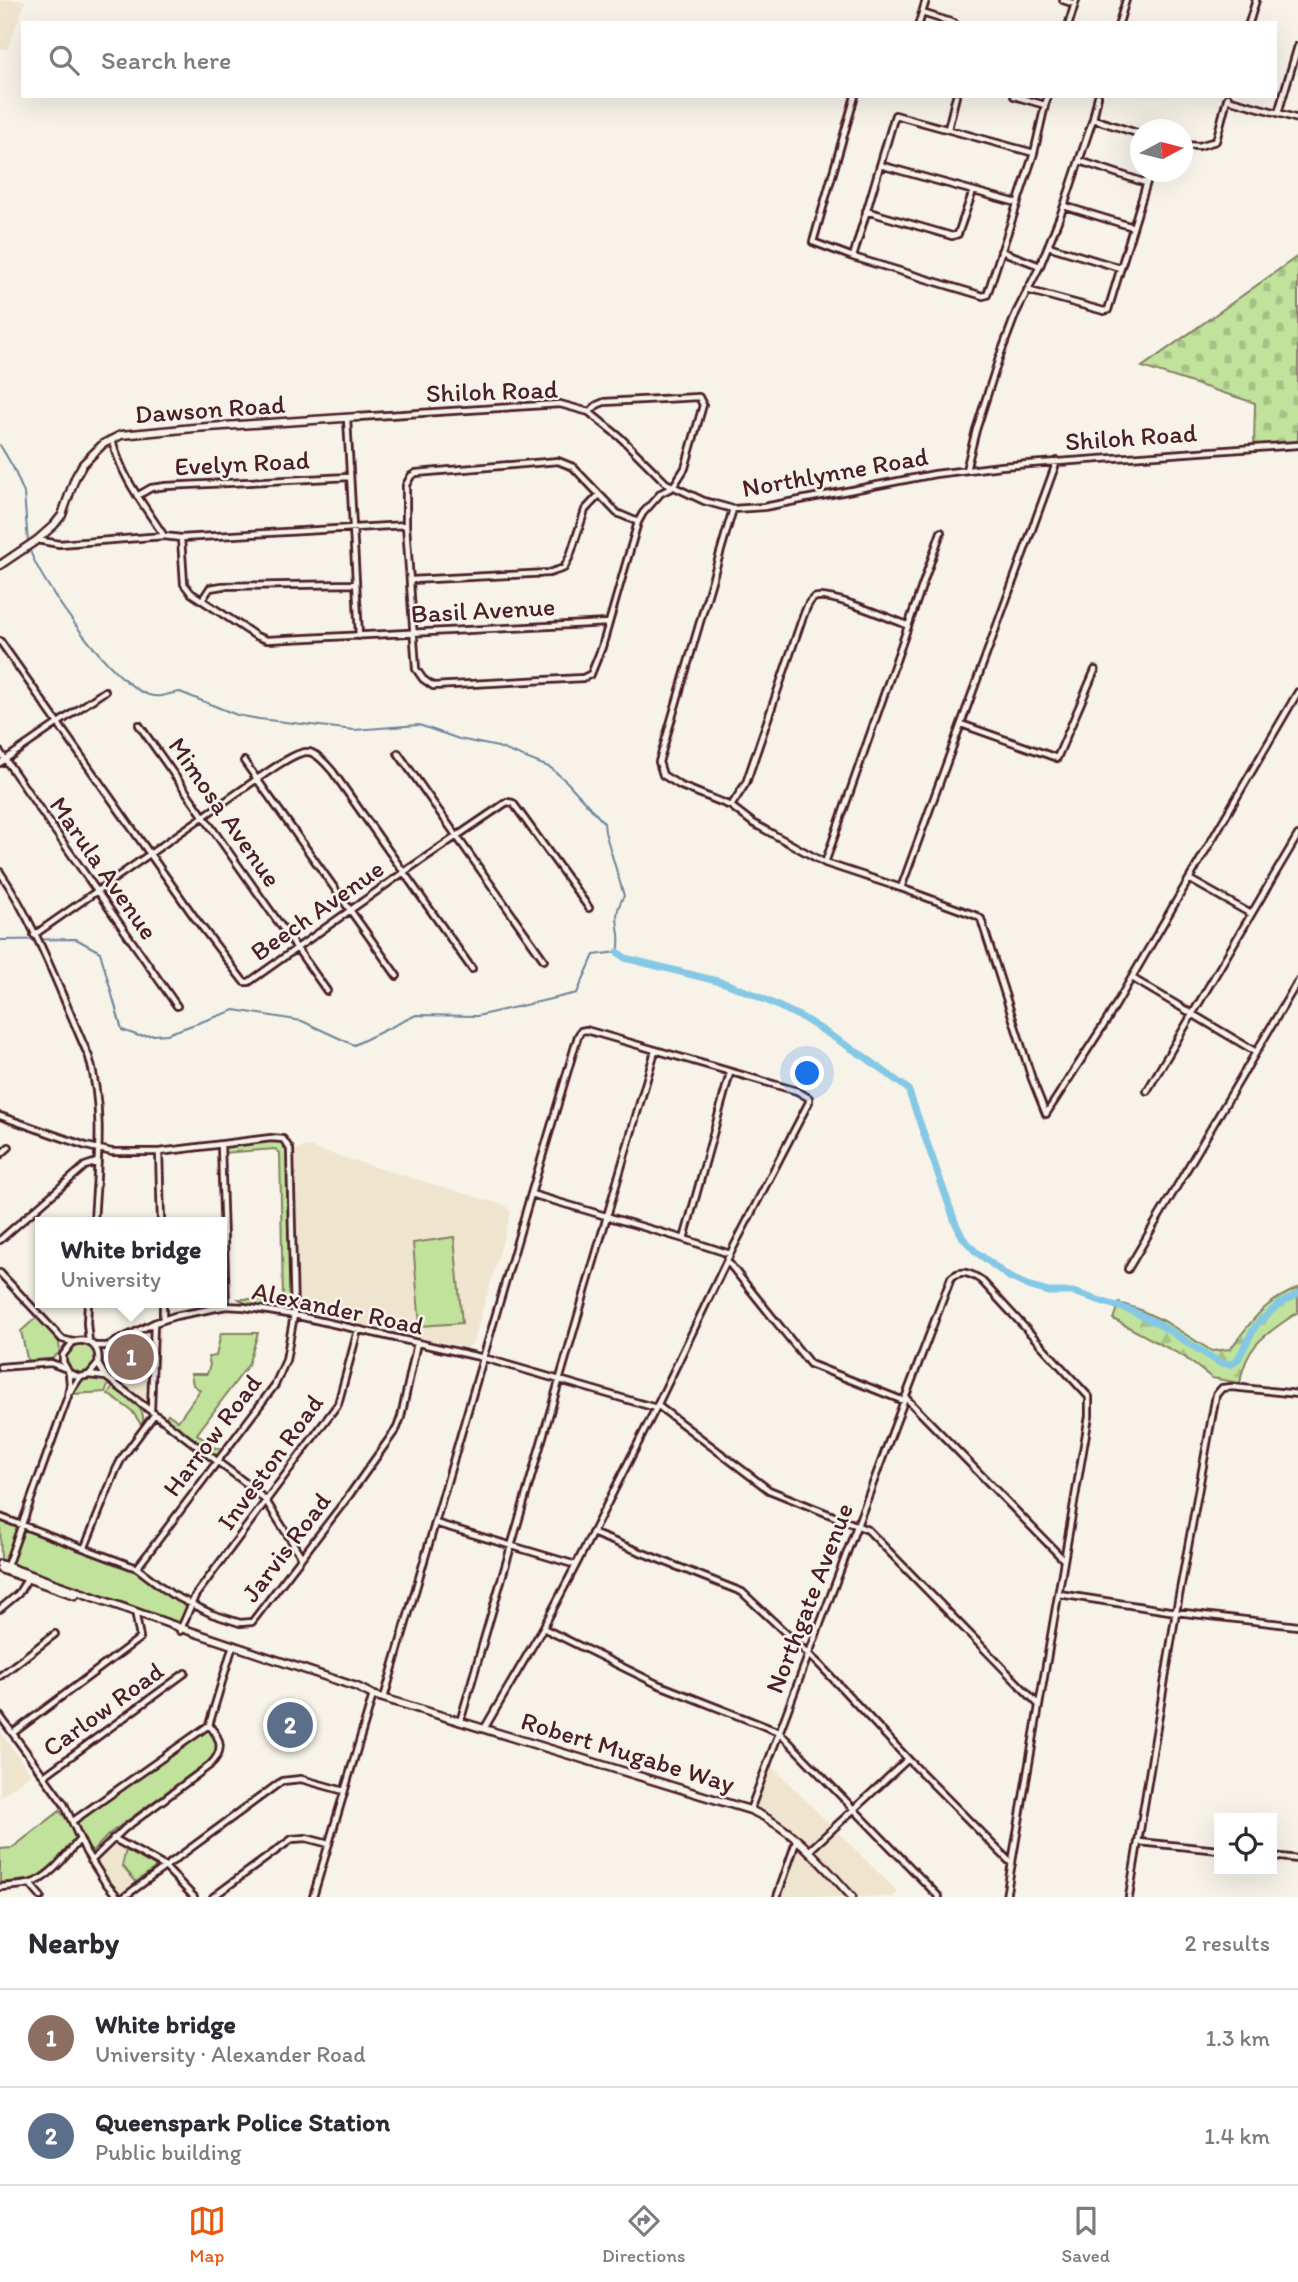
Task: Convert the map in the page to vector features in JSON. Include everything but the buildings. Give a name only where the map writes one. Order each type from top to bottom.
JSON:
[{"type":"main road","name":"Dawson Road","points":[[0,565],[36,540],[62,515],[83,464],[112,439],[131,433],[358,417]]},
{"type":"main road","name":"Robert Mugabe Way","points":[[3,1567],[334,1684],[750,1810],[771,1819],[810,1850],[852,1897]]},
{"type":"main road","name":"Robert Mugabe Way","points":[[29,1577],[180,1630]]},
{"type":"street","points":[[920,21],[926,0]]},
{"type":"street","points":[[1063,0],[1076,2],[1070,21]]},
{"type":"street","points":[[1120,21],[1126,0]]},
{"type":"street","points":[[1251,21],[1256,0]]},
{"type":"street","points":[[922,13],[948,21]]},
{"type":"street","points":[[1278,113],[1298,46]]},
{"type":"street","points":[[854,98],[813,240],[815,244],[985,296],[1034,153],[1047,98]]},
{"type":"street","points":[[948,129],[956,98]]},
{"type":"street","points":[[1021,98],[1045,105]]},
{"type":"street","points":[[966,470],[999,358],[1064,206],[1098,98]]},
{"type":"street","points":[[1193,146],[1216,141],[1228,98]]},
{"type":"street","points":[[1231,98],[1298,119]]},
{"type":"street","points":[[853,257],[895,115],[1034,153]]},
{"type":"street","points":[[1093,119],[1130,131]]},
{"type":"street","points":[[1027,290],[1106,311],[1146,183],[1080,161]]},
{"type":"street","points":[[880,165],[1017,203]]},
{"type":"street","points":[[866,211],[956,236],[973,191]]},
{"type":"street","points":[[1064,206],[1133,227]]},
{"type":"street","points":[[1048,246],[1120,268]]},
{"type":"street","points":[[1001,251],[1040,266]]},
{"type":"street","name":"Shiloh Road","points":[[358,417],[560,404],[589,412],[601,403],[699,397],[703,405],[685,468],[673,486]]},
{"type":"street","name":"Northlynne Road","points":[[589,412],[673,486],[733,509],[764,507],[966,470]]},
{"type":"street","points":[[347,418],[359,636]]},
{"type":"street","points":[[112,439],[120,468],[164,536]]},
{"type":"street","name":"Shiloh Road","points":[[966,470],[1057,460],[1298,445]]},
{"type":"street","points":[[901,888],[1057,460]]},
{"type":"street","points":[[638,522],[617,513],[573,467],[558,461],[411,475],[407,485],[406,525],[416,669],[423,679],[433,686],[583,678],[593,672],[638,522],[661,493],[673,486]]},
{"type":"street","name":"Evelyn Road","points":[[137,496],[151,488],[166,486],[350,477]]},
{"type":"street","points":[[411,580],[549,573],[562,570],[568,561],[585,510],[599,495]]},
{"type":"street","points":[[733,509],[659,762],[663,775],[671,781],[731,806],[753,823],[825,863],[901,888],[981,919],[1032,1079],[1046,1114],[1094,1042],[1298,692]]},
{"type":"street","points":[[36,540],[59,544],[164,536],[181,538],[406,525]]},
{"type":"street","points":[[825,863],[941,532]]},
{"type":"street","points":[[181,538],[184,584],[201,600],[210,588],[222,586],[355,584]]},
{"type":"street","points":[[731,806],[746,783],[811,600],[831,597],[907,625]]},
{"type":"street","name":"Basil Avenue","points":[[201,600],[256,636],[267,640],[608,623]]},
{"type":"street","name":"Beech Avenue","points":[[0,641],[241,980],[249,982],[507,802],[513,803],[589,908]]},
{"type":"street","points":[[961,724],[1057,758],[1095,670]]},
{"type":"street","points":[[0,764],[105,691]]},
{"type":"street","name":"Mimosa Avenue","points":[[139,725],[327,992]]},
{"type":"street","name":"Marula Avenue","points":[[0,752],[177,1006]]},
{"type":"street","points":[[35,936],[257,779],[301,752],[312,753],[333,772],[472,969]]},
{"type":"street","points":[[398,752],[544,960]]},
{"type":"street","points":[[244,761],[397,976]]},
{"type":"street","points":[[1147,1091],[1298,835]]},
{"type":"street","points":[[0,872],[35,936],[94,1074],[100,1107],[94,1217]]},
{"type":"street","points":[[1189,879],[1251,914]]},
{"type":"street","points":[[1132,978],[1256,1052]]},
{"type":"street","points":[[1128,1269],[1298,981]]},
{"type":"street","points":[[384,1698],[579,1032],[586,1030],[805,1094],[809,1100],[730,1254],[657,1407],[543,1628],[484,1729]]},
{"type":"street","points":[[460,1722],[655,1051]]},
{"type":"street","points":[[684,1239],[730,1073]]},
{"type":"street","points":[[0,1116],[98,1149],[123,1153],[221,1145],[223,1217]]},
{"type":"street","name":"Harrow Road","points":[[137,1568],[280,1377],[286,1360],[294,1315],[290,1149],[283,1139],[271,1138],[221,1145]]},
{"type":"street","points":[[0,1155],[9,1147]]},
{"type":"street","points":[[159,1152],[161,1217]]},
{"type":"street","points":[[0,1240],[85,1166],[97,1162]]},
{"type":"street","points":[[531,1194],[730,1254]]},
{"type":"street","points":[[727,1262],[810,1364],[905,1399],[1063,1560],[1006,1897]]},
{"type":"street","name":"Northgate Avenue","points":[[750,1810],[951,1278],[962,1272],[975,1276],[998,1298],[1088,1397],[1088,1416],[1063,1560]]},
{"type":"street","points":[[0,1273],[62,1339],[68,1396]]},
{"type":"street","name":"Alexander Road","points":[[227,1306],[294,1315],[484,1358],[657,1407]]},
{"type":"street","points":[[88,1308],[87,1323],[92,1344],[106,1377],[251,1487],[266,1501],[301,1556]]},
{"type":"street","points":[[163,1308],[163,1320]]},
{"type":"street","name":"Alexander Road","points":[[92,1344],[107,1346],[163,1320],[212,1308]]},
{"type":"street","points":[[51,1363],[75,1341],[87,1323]]},
{"type":"street","points":[[85,1547],[122,1458],[153,1413],[155,1323]]},
{"type":"street","name":"Investon Road","points":[[180,1630],[190,1605],[338,1404],[358,1330]]},
{"type":"street","points":[[62,1339],[92,1344]]},
{"type":"street","name":"Jarvis Road","points":[[0,1517],[137,1568],[190,1605],[240,1623],[252,1622],[397,1428],[417,1343]]},
{"type":"street","points":[[89,1375],[107,1346]]},
{"type":"street","points":[[0,1367],[51,1363],[80,1377],[106,1377]]},
{"type":"street","points":[[3,1567],[21,1526],[68,1396],[80,1377]]},
{"type":"street","points":[[1129,1897],[1176,1612],[1216,1395],[1222,1388],[1232,1387],[1298,1394]]},
{"type":"street","points":[[657,1407],[769,1490],[858,1525],[877,1537],[1039,1705]]},
{"type":"street","points":[[435,1523],[576,1564]]},
{"type":"street","points":[[592,1534],[742,1592],[809,1654],[1012,1864]]},
{"type":"street","points":[[0,1609],[18,1594],[29,1577]]},
{"type":"street","points":[[1059,1594],[1176,1612],[1298,1626]]},
{"type":"street","points":[[13,1733],[140,1638],[136,1616]]},
{"type":"street","points":[[543,1628],[657,1684],[779,1731],[939,1897]]},
{"type":"street","points":[[0,1676],[55,1634]]},
{"type":"street","points":[[73,1821],[209,1725],[233,1647]]},
{"type":"street","name":"Carlow Road","points":[[44,1776],[185,1673]]},
{"type":"street","points":[[313,1897],[369,1693]]},
{"type":"street","points":[[0,1716],[44,1776],[73,1821],[91,1861],[118,1897]]},
{"type":"street","points":[[91,1861],[113,1838],[216,1760],[220,1738],[209,1725]]},
{"type":"street","points":[[810,1850],[908,1759]]},
{"type":"street","points":[[124,1897],[282,1781],[301,1779],[344,1791]]},
{"type":"street","points":[[113,1838],[164,1867],[194,1897]]},
{"type":"street","points":[[213,1897],[292,1839],[306,1838],[329,1844]]},
{"type":"street","points":[[0,1887],[38,1881],[53,1869],[80,1839]]},
{"type":"street","points":[[777,1897],[797,1839]]},
{"type":"street","points":[[1139,1842],[1214,1850]]},
{"type":"street","points":[[1277,1857],[1298,1859]]},
{"type":"street","points":[[30,1884],[41,1897]]},
{"type":"shaded area","points":[[0,0],[26,0],[7,49],[0,49]]},
{"type":"shaded area","points":[[305,1146],[506,1206],[511,1213],[473,1343],[467,1348],[297,1311],[294,1152]]},
{"type":"shaded area","points":[[162,1323],[153,1412],[106,1377],[99,1364],[108,1347]]},
{"type":"shaded area","points":[[0,1731],[31,1774],[0,1797]]},
{"type":"shaded area","points":[[768,1763],[898,1892],[893,1897],[778,1897],[799,1839],[752,1809]]},
{"type":"shaded area","points":[[113,1839],[160,1866],[123,1897],[119,1897],[92,1861]]},
{"type":"green space","points":[[1298,256],[1298,442],[1254,445],[1255,403],[1142,367]]},
{"type":"green space","points":[[268,1140],[283,1142],[288,1154],[290,1307],[286,1311],[248,1305],[239,1299],[278,1304],[283,1300],[280,1153],[275,1149],[223,1153],[223,1147]]},
{"type":"green space","points":[[454,1237],[462,1323],[420,1326],[413,1243]]},
{"type":"green space","points":[[1298,1288],[1298,1312],[1253,1349],[1247,1358],[1240,1383],[1212,1378],[1183,1356],[1113,1319],[1119,1303],[1164,1321],[1212,1351],[1230,1349],[1252,1320],[1266,1307]]},
{"type":"green space","points":[[37,1317],[56,1337],[59,1353],[49,1361],[28,1363],[21,1331]]},
{"type":"green space","points":[[221,1333],[258,1333],[248,1365],[197,1434],[215,1448],[223,1450],[216,1457],[164,1420],[168,1414],[178,1421],[200,1390],[193,1385],[191,1374],[207,1374],[210,1365],[208,1357],[216,1356]]},
{"type":"green space","points":[[81,1342],[92,1347],[97,1358],[92,1369],[81,1374],[70,1369],[65,1358],[70,1347]]},
{"type":"green space","points":[[90,1377],[103,1379],[109,1384],[105,1392],[72,1394],[82,1380]]},
{"type":"green space","points":[[113,1387],[139,1408],[143,1419],[142,1426],[132,1411],[108,1394]]},
{"type":"green space","points":[[0,1520],[17,1528],[6,1559],[1,1561]]},
{"type":"green space","points":[[22,1529],[137,1569],[187,1606],[180,1625],[12,1565],[11,1560]]},
{"type":"green space","points":[[208,1729],[216,1744],[210,1760],[109,1834],[92,1852],[82,1838],[77,1822]]},
{"type":"green space","points":[[60,1811],[69,1823],[75,1839],[54,1864],[34,1879],[0,1883],[0,1849],[12,1848]]},
{"type":"green space","points":[[126,1850],[156,1867],[136,1882],[122,1865]]},
{"type":"waterway","points":[[0,445],[24,493],[28,543]]},
{"type":"waterway","points":[[0,940],[76,939],[100,952],[122,1030],[139,1036],[167,1034],[235,1010],[302,1021],[354,1045],[416,1015],[477,1016],[577,993],[594,955],[618,952],[617,918],[624,896],[604,823],[551,768],[498,747],[459,739],[419,725],[354,730],[237,715],[180,692],[161,696],[149,695],[117,673],[80,631],[47,584],[29,548]]},
{"type":"waterway","points":[[618,952],[625,958],[725,983],[753,994],[803,1018],[865,1057],[908,1089],[963,1238],[975,1251],[1009,1277],[1049,1292],[1073,1292],[1132,1311],[1157,1323],[1220,1363],[1232,1364],[1238,1359],[1256,1325],[1278,1305],[1298,1294]]},
{"type":"place","name":"White bridge","points":[[131,1357]]},
{"type":"place","name":"Queenspark Police Station","points":[[290,1725]]}]
